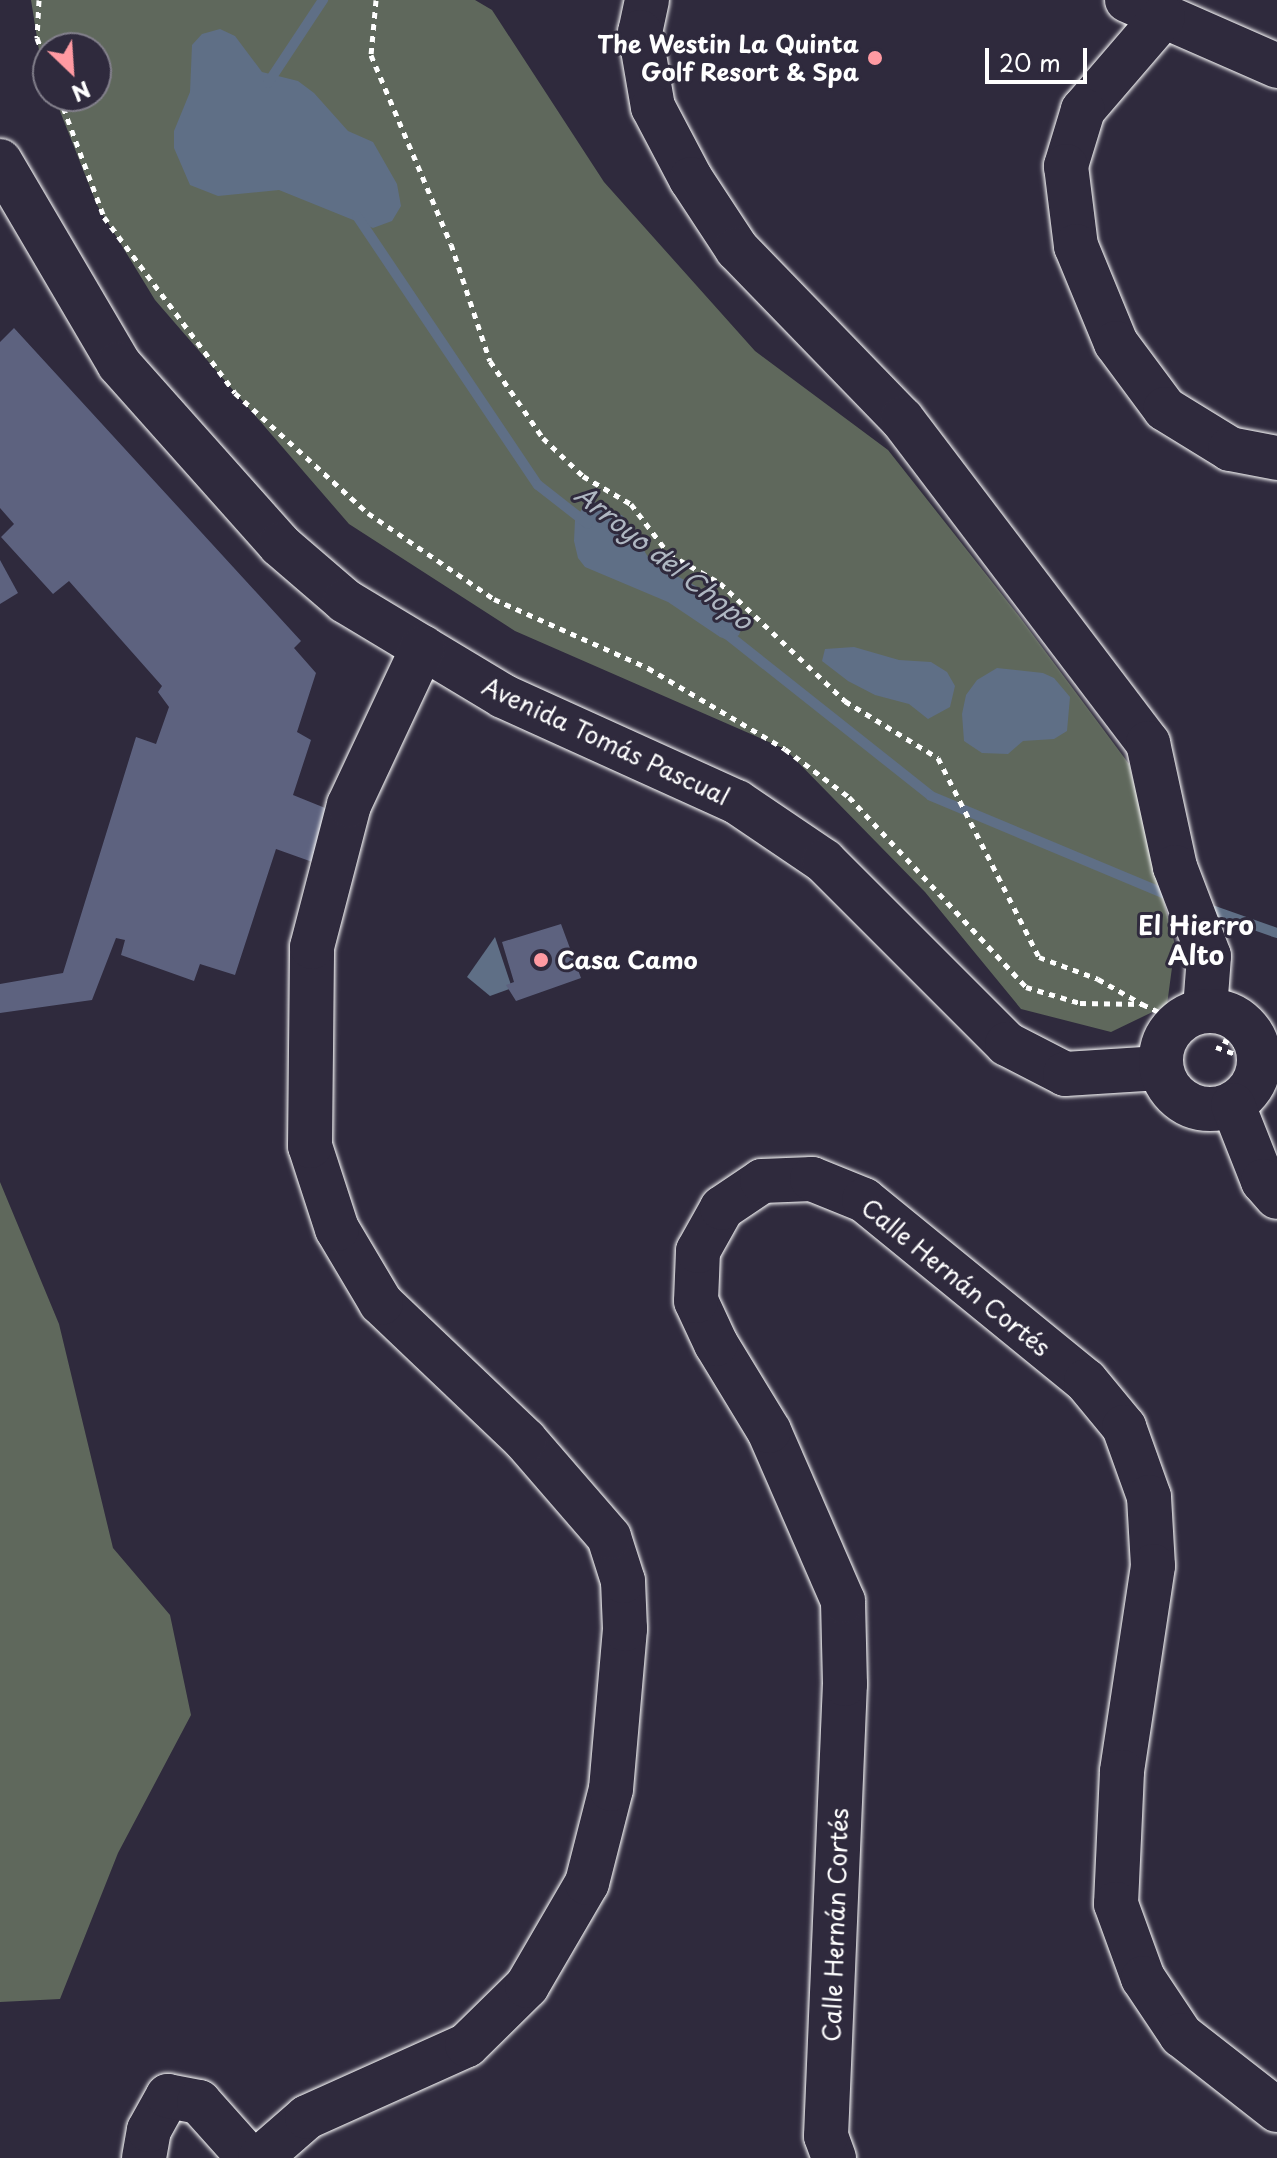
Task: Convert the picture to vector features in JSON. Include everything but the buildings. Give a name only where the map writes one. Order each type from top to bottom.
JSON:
[{"type":"street","points":[[647,0],[640,32],[653,107],[691,179],[737,249],[902,419],[1148,743],[1175,867],[1209,956],[1205,1009]]},
{"type":"street","points":[[1277,66],[1145,8],[1083,110],[1066,166],[1076,246],[1116,343],[1165,409],[1230,449],[1277,458]]},
{"type":"street","name":"Avenida Tomás Pascual","points":[[0,161],[119,364],[280,545],[345,601],[503,696],[737,802],[824,861],[1007,1044],[1065,1074],[1160,1068]]},
{"type":"street","points":[[260,2158],[307,2117],[467,2045],[527,1986],[587,1883],[611,1789],[625,1629],[623,1581],[609,1537],[525,1440],[381,1303],[337,1229],[310,1146],[312,947],[349,805],[423,647]]},
{"type":"street","points":[[1205,1009],[1245,1022],[1269,1056],[1254,1086],[1233,1105],[1202,1110],[1174,1096],[1160,1068],[1163,1040],[1180,1019],[1205,1009]]},
{"type":"street","points":[[1233,1105],[1263,1181],[1277,1197]]},
{"type":"street","name":"Calle Hernán Cortés","points":[[834,2158],[826,2136],[845,1684],[843,1601],[769,1431],[716,1344],[696,1301],[698,1251],[722,1208],[762,1181],[812,1179],[864,1200],[1086,1381],[1124,1427],[1149,1497],[1153,1566],[1122,1772],[1116,1904],[1143,1978],[1181,2035],[1277,2110]]},
{"type":"street","points":[[144,2158],[149,2130],[168,2096],[199,2102],[249,2158]]},
{"type":"path","points":[[37,32],[39,0]]},
{"type":"path","points":[[65,112],[104,217],[235,393],[368,513],[494,599],[648,668],[785,749],[849,797],[1026,987],[1080,1003],[1142,1004],[1098,979],[1039,957],[938,758],[845,701],[720,583],[669,554],[631,504],[583,476],[543,438],[490,361],[451,244],[371,55],[376,0]]},
{"type":"green space","points":[[31,0],[475,0],[492,10],[604,182],[755,351],[888,450],[1019,616],[1129,764],[1175,945],[1167,1005],[1111,1032],[1021,1009],[925,892],[785,749],[515,631],[349,524],[155,300],[97,205],[60,112],[112,112],[112,32],[36,32]]},
{"type":"green space","points":[[0,1182],[59,1324],[113,1548],[170,1615],[191,1715],[118,1853],[60,1999],[0,2002]]},
{"type":"water","points":[[220,29],[235,36],[262,72],[298,81],[314,93],[348,131],[373,142],[397,184],[401,206],[392,221],[373,228],[279,190],[218,196],[190,185],[174,148],[174,131],[190,92],[192,45],[202,34]]},
{"type":"water","points":[[596,502],[623,516],[648,557],[658,566],[724,601],[742,627],[739,635],[730,641],[720,637],[668,602],[585,567],[578,558],[574,541],[575,520],[584,506]]},
{"type":"water","points":[[854,647],[899,660],[931,662],[947,672],[955,686],[950,707],[928,719],[909,704],[875,695],[848,681],[822,661],[825,649]]},
{"type":"water","points":[[997,668],[1043,673],[1054,678],[1070,697],[1067,731],[1054,739],[1023,741],[1008,754],[982,753],[964,741],[962,714],[966,695],[977,680]]},
{"type":"water","points":[[495,937],[512,988],[490,996],[467,977]]},
{"type":"waterway","name":"Arroyo del Chopo","points":[[268,83],[323,0]]},
{"type":"waterway","name":"Arroyo del Chopo","points":[[357,216],[538,485],[588,524]]},
{"type":"waterway","name":"Arroyo del Chopo","points":[[723,631],[931,796],[1173,897]]},
{"type":"waterway","name":"Arroyo del Chopo","points":[[1203,907],[1277,933]]},
{"type":"place","name":"The Westin La Quinta Golf Resort & Spa","points":[[875,58]]},
{"type":"place","name":"Casa Camo","points":[[541,960]]},
{"type":"district","name":"El Hierro Alto","points":[[1196,940]]}]
